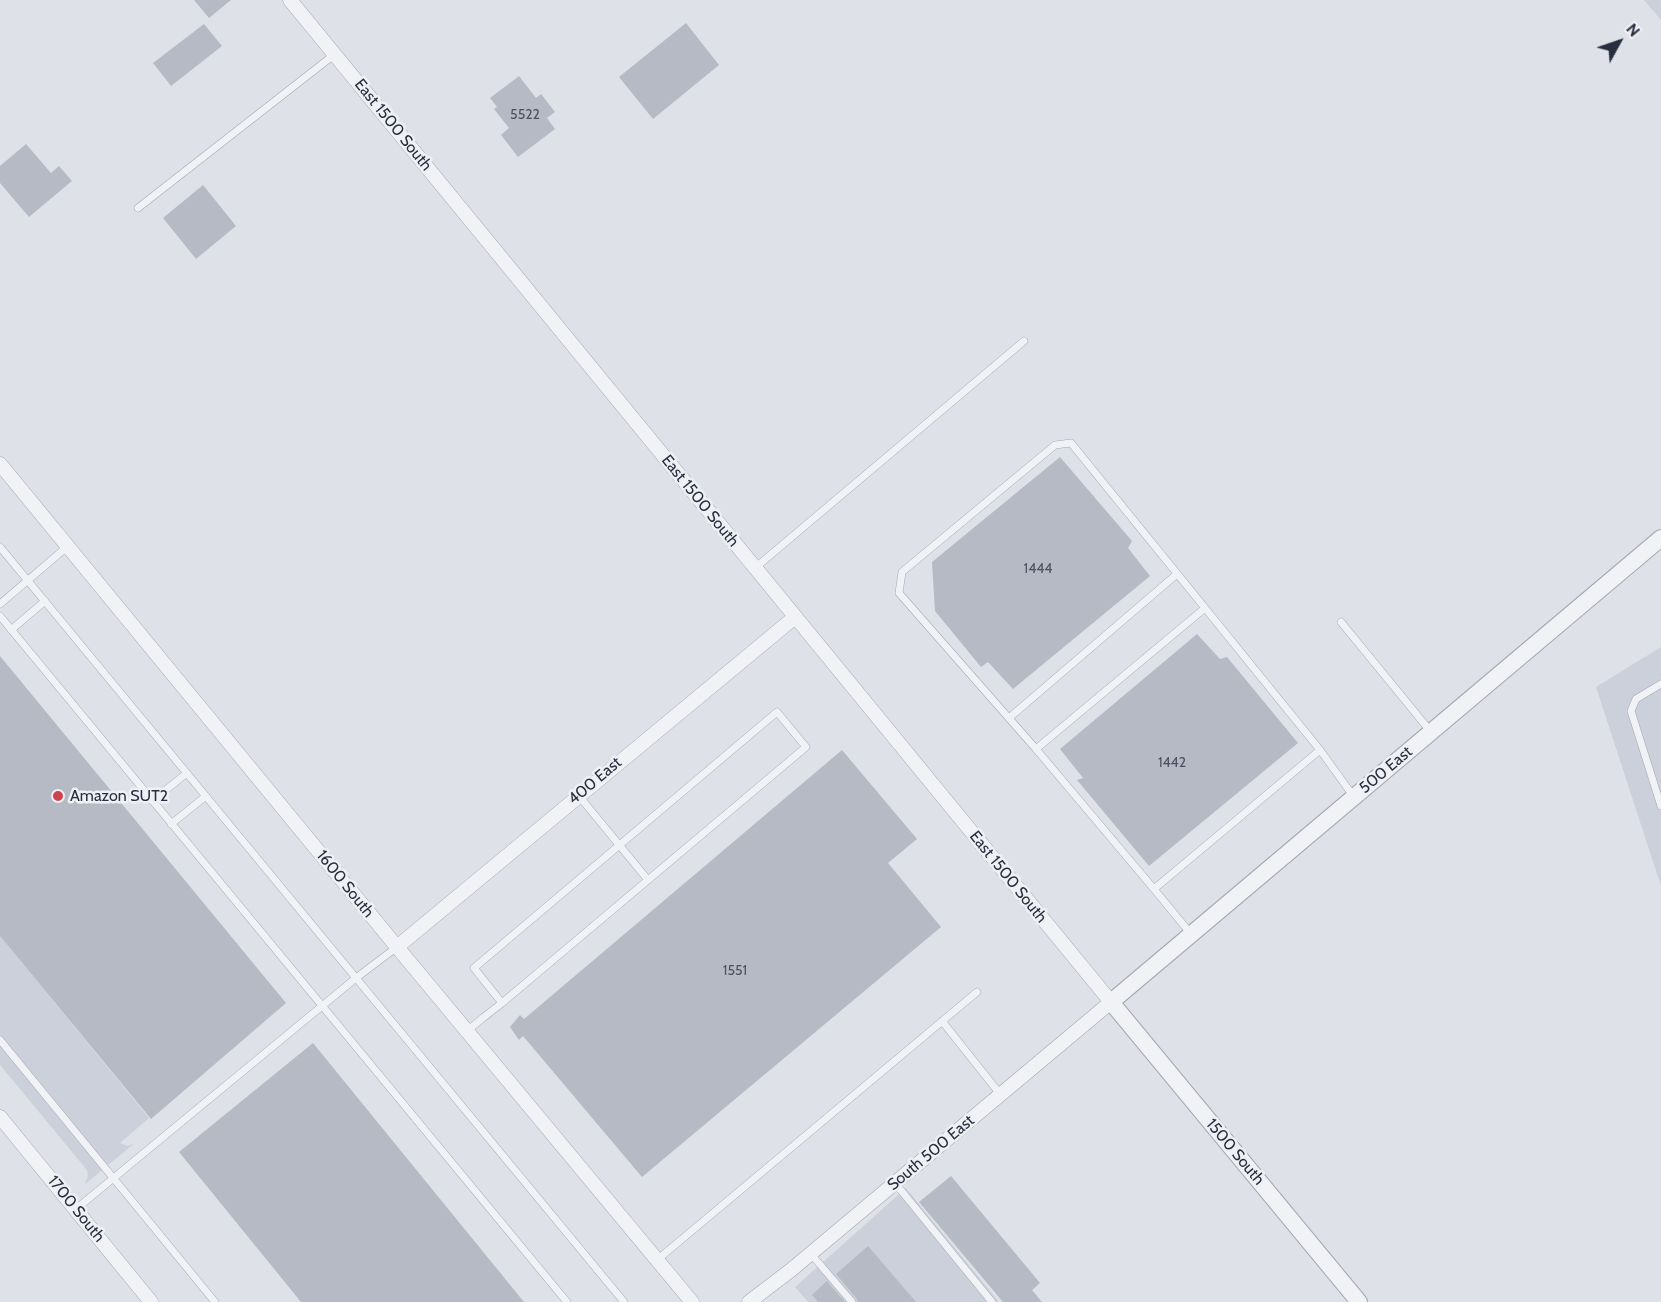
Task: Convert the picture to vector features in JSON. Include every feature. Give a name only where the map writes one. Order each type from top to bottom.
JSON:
[{"type":"street","name":"East 1500 South","points":[[290,0],[1110,1002]]},
{"type":"street","name":"1600 South","points":[[0,464],[692,1302]]},
{"type":"street","name":"500 East","points":[[1110,1002],[1661,538]]},
{"type":"street","name":"400 East","points":[[397,947],[795,617]]},
{"type":"street","name":"South 500 East","points":[[749,1302],[811,1254],[1110,1002]]},
{"type":"street","name":"1500 South","points":[[1110,1002],[1359,1302]]},
{"type":"street","name":"1700 South","points":[[0,1117],[151,1302]]},
{"type":"lane","points":[[138,208],[335,54]]},
{"type":"lane","points":[[755,568],[1024,341]]},
{"type":"lane","points":[[1191,934],[1036,749],[899,592],[902,572],[1054,445],[1071,443],[1320,750],[1354,797]]},
{"type":"lane","points":[[0,604],[68,546]]},
{"type":"lane","points":[[0,547],[624,1302]]},
{"type":"lane","points":[[1009,718],[1177,574]]},
{"type":"lane","points":[[11,630],[45,601]]},
{"type":"lane","points":[[1036,749],[1205,608]]},
{"type":"lane","points":[[0,616],[567,1302]]},
{"type":"lane","points":[[1341,622],[1431,732]]},
{"type":"lane","points":[[1661,684],[1636,699],[1631,711],[1661,806]]},
{"type":"lane","points":[[467,1031],[501,1003],[648,880],[806,747],[777,712],[474,968],[501,1003]]},
{"type":"lane","points":[[1154,889],[1320,750]]},
{"type":"lane","points":[[152,801],[187,773]]},
{"type":"lane","points":[[578,795],[648,880]]},
{"type":"lane","points":[[171,824],[206,796]]},
{"type":"lane","points":[[76,1209],[356,978],[397,947]]},
{"type":"lane","points":[[657,1260],[976,992]]},
{"type":"lane","points":[[942,1021],[1000,1094]]},
{"type":"lane","points":[[0,1040],[215,1302]]},
{"type":"lane","points":[[895,1183],[992,1302]]},
{"type":"lane","points":[[811,1254],[852,1302]]},
{"type":"shaded area","points":[[1644,0],[1661,0],[1661,20]]},
{"type":"shaded area","points":[[1661,647],[1661,886],[1596,687]]},
{"type":"shaded area","points":[[0,936],[149,1118],[120,1143],[127,1146],[135,1143],[85,1184],[88,1176],[87,1170],[0,1065]]},
{"type":"shaded area","points":[[906,1188],[999,1302],[808,1302],[795,1287]]},
{"type":"building","points":[[194,0],[231,0],[209,18]]},
{"type":"building","points":[[686,23],[719,65],[653,119],[619,77]]},
{"type":"building","points":[[204,24],[222,46],[171,86],[153,63]]},
{"type":"building","points":[[519,76],[536,98],[541,94],[555,112],[547,118],[555,129],[518,157],[501,135],[509,128],[494,109],[497,107],[490,98]]},
{"type":"building","points":[[26,144],[51,173],[59,166],[72,181],[29,217],[0,183],[0,166]]},
{"type":"building","points":[[203,185],[236,226],[196,259],[163,218]]},
{"type":"building","points":[[1060,457],[1132,541],[1128,548],[1150,576],[1013,689],[988,662],[981,667],[935,611],[932,562]]},
{"type":"building","points":[[1197,634],[1220,659],[1227,657],[1298,743],[1149,866],[1077,780],[1083,778],[1060,749]]},
{"type":"building","name":"Amazon SUT2","points":[[0,656],[286,1003],[151,1119],[0,936]]},
{"type":"building","points":[[842,750],[917,839],[888,863],[941,927],[642,1177],[523,1036],[519,1040],[510,1027],[520,1015],[524,1019]]},
{"type":"building","points":[[313,1043],[524,1302],[301,1302],[179,1152]]},
{"type":"building","points":[[951,1176],[1040,1283],[1032,1290],[1042,1302],[1003,1302],[919,1202]]},
{"type":"building","points":[[868,1246],[916,1302],[858,1302],[836,1274]]},
{"type":"building","points":[[827,1281],[845,1302],[818,1302],[812,1295]]},
{"type":"place","name":"Amazon SUT2","points":[[58,796]]}]
